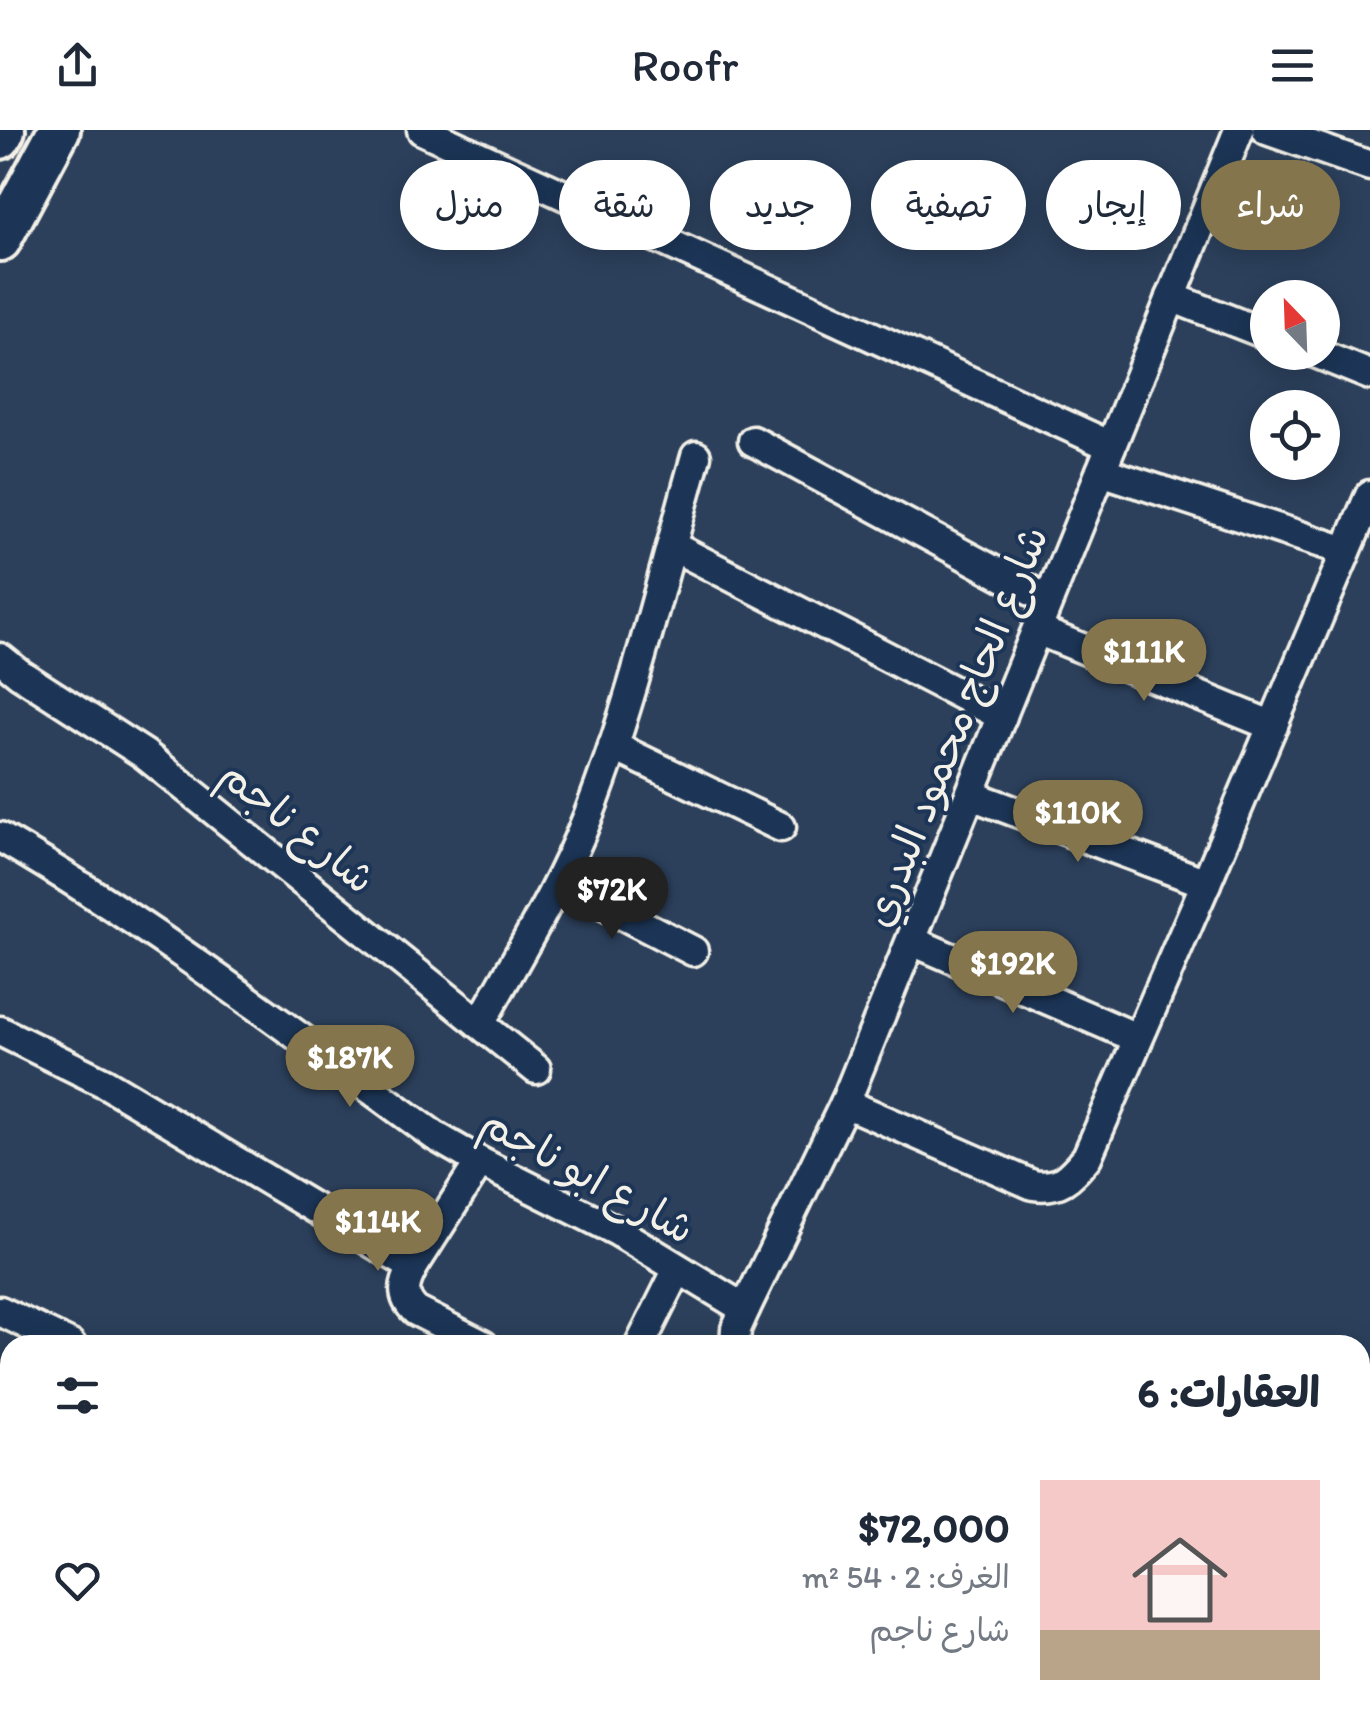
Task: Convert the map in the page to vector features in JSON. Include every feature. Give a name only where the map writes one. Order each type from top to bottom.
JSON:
[{"type":"street","points":[[0,138],[4,130]]},
{"type":"street","points":[[0,240],[60,130]]},
{"type":"street","points":[[422,130],[1106,459],[1346,551]]},
{"type":"street","name":"شارع الحاج محمود البدري","points":[[736,1335],[745,1308],[845,1103],[1240,130]]},
{"type":"street","points":[[1267,130],[1370,166]]},
{"type":"street","points":[[1171,298],[1250,328]]},
{"type":"street","points":[[1340,362],[1370,374]]},
{"type":"street","points":[[753,441],[1048,600]]},
{"type":"street","points":[[480,1024],[559,882],[588,816],[640,666],[696,456]]},
{"type":"street","points":[[845,1103],[1033,1185],[1050,1188],[1070,1176],[1087,1157],[1370,495]]},
{"type":"street","points":[[672,546],[1002,716]]},
{"type":"street","points":[[1037,630],[1273,726]]},
{"type":"street","name":"شارع ناجم","points":[[0,658],[144,754],[536,1069]]},
{"type":"street","points":[[613,746],[781,827]]},
{"type":"street","points":[[970,794],[1206,882]]},
{"type":"street","name":"شارع ابو ناجم","points":[[0,836],[137,922],[436,1136],[618,1231],[745,1308]]},
{"type":"street","points":[[559,882],[692,951]]},
{"type":"street","points":[[912,941],[1137,1038]]},
{"type":"street","points":[[0,1031],[121,1092],[413,1266]]},
{"type":"street","points":[[463,1335],[416,1312],[404,1295],[404,1284],[480,1162]]},
{"type":"street","points":[[645,1335],[678,1269]]},
{"type":"street","points":[[0,1311],[50,1335]]}]
